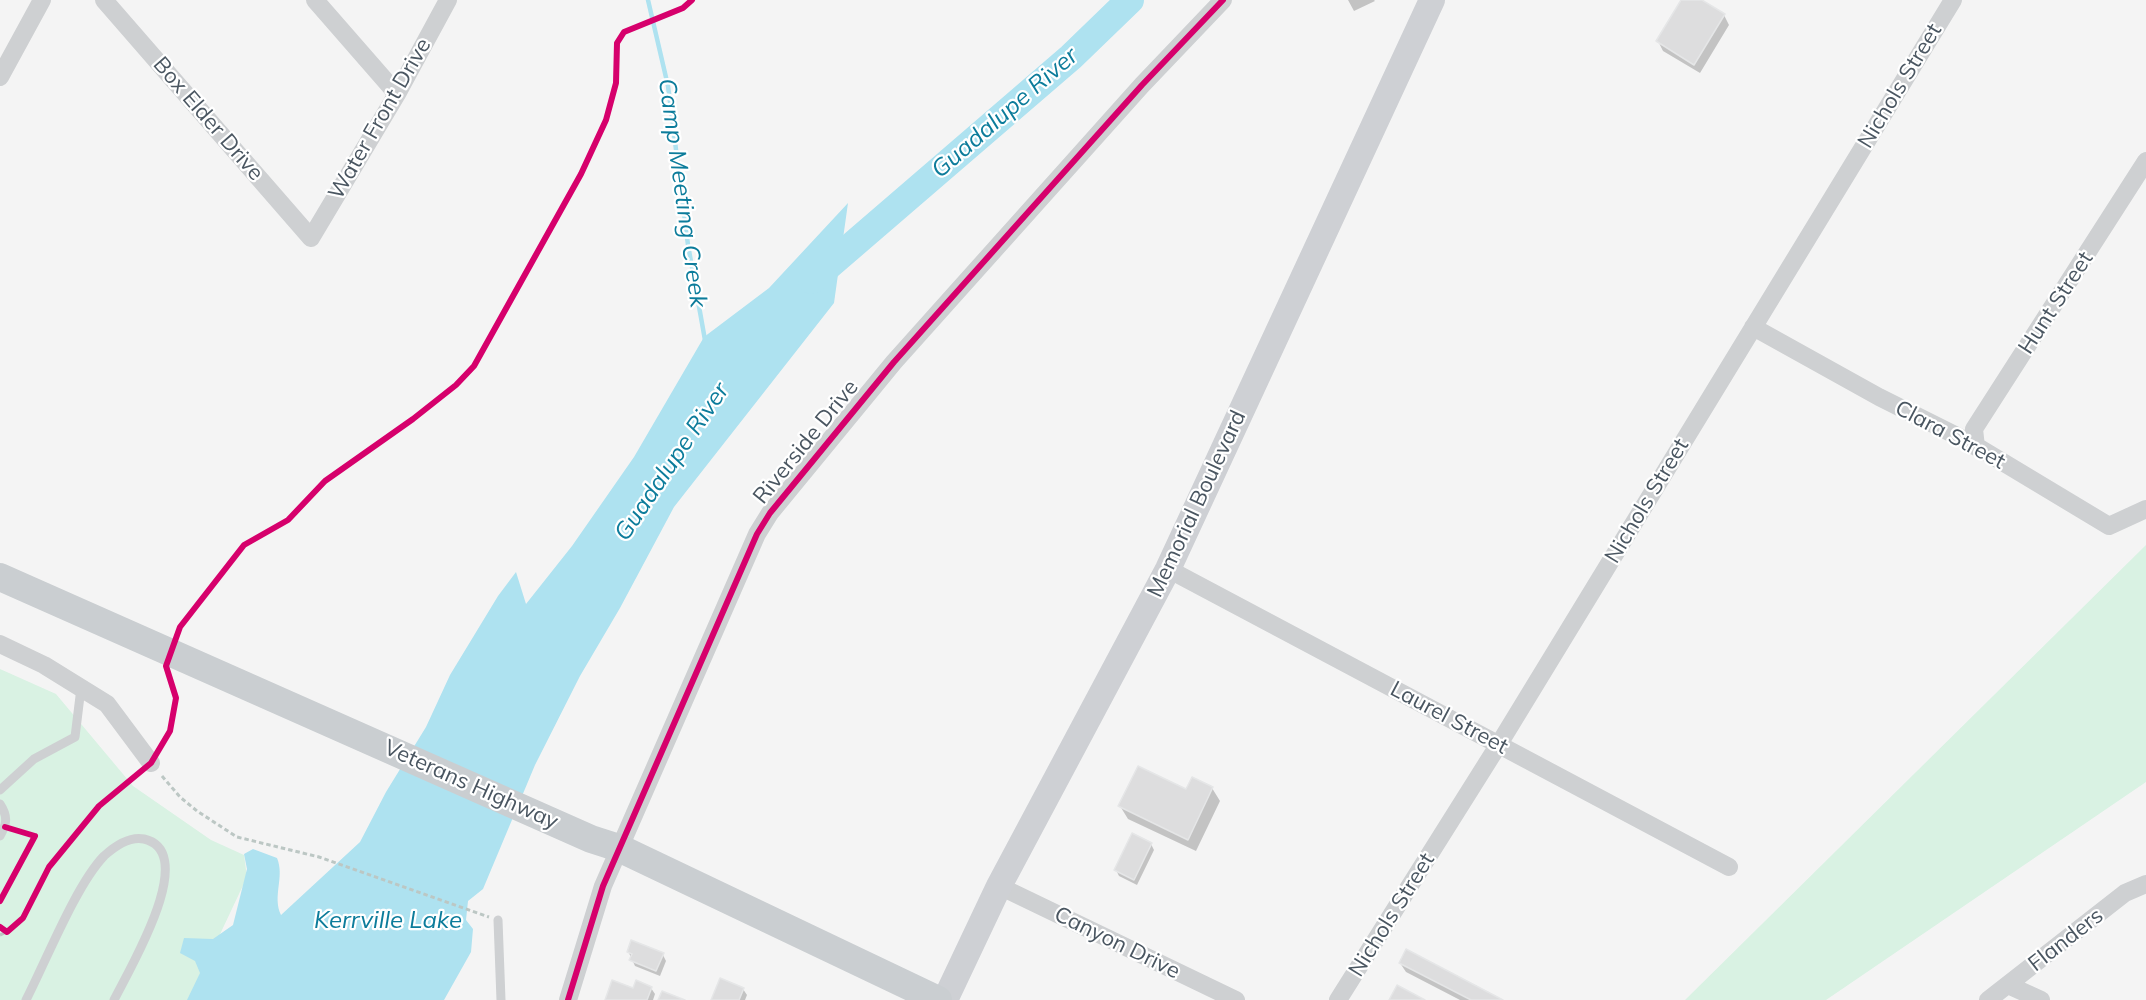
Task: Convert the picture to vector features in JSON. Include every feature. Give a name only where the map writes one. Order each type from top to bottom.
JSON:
[{"type":"main road","name":"Memorial Boulevard","points":[[945,1000],[999,886],[1168,569],[1432,0]]},
{"type":"main road","name":"Veterans Highway","points":[[0,577],[591,839],[619,848],[938,1000]]},
{"type":"street","points":[[0,77],[42,0]]},
{"type":"street","name":"Box Elder Drive","points":[[104,0],[311,238]]},
{"type":"street","points":[[315,0],[397,94]]},
{"type":"street","name":"Water Front Drive","points":[[311,238],[397,94],[448,0]]},
{"type":"street","name":"Riverside Drive","points":[[568,1000],[603,886],[757,534],[770,513],[899,356],[1142,85],[1223,0]]},
{"type":"street","name":"Nichols Street","points":[[1338,1000],[1499,744],[1953,0]]},
{"type":"street","name":"Hunt Street","points":[[1976,447],[1974,429],[2146,161]]},
{"type":"street","name":"Clara Street","points":[[1753,327],[1976,447],[2109,526],[2146,509]]},
{"type":"street","name":"Laurel Street","points":[[1168,569],[1730,867]]},
{"type":"street","points":[[0,645],[44,664],[107,704],[151,763]]},
{"type":"street","name":"Flanders","points":[[1988,1000],[2126,893],[2146,884]]},
{"type":"street","name":"Canyon Drive","points":[[999,886],[1236,1000]]},
{"type":"street","points":[[2008,985],[2041,1000]]},
{"type":"lane","points":[[0,790],[34,759],[75,737],[81,688]]},
{"type":"lane","points":[[0,804],[6,814],[5,827],[0,836]]},
{"type":"lane","points":[[26,1000],[94,869],[115,848],[138,838],[150,841],[160,849],[165,862],[166,878],[155,916],[114,1000]]},
{"type":"lane","points":[[498,920],[501,1000]]},
{"type":"path","points":[[151,763],[180,797],[218,827],[253,842],[319,857],[476,912]]},
{"type":"path","points":[[0,935],[7,932]]},
{"type":"green space","points":[[2146,545],[2146,782],[1826,1000],[1685,1000]]},
{"type":"green space","points":[[0,669],[56,694],[133,786],[211,840],[244,855],[247,877],[189,1000],[0,1000]]},
{"type":"water","name":"Kerrville Lake","points":[[848,203],[834,303],[674,507],[620,608],[580,676],[535,765],[483,889],[468,901],[466,920],[473,929],[471,952],[444,1000],[187,1000],[200,973],[195,961],[180,953],[184,938],[213,939],[233,925],[247,869],[244,854],[253,849],[277,858],[280,872],[278,901],[281,915],[360,842],[386,792],[426,727],[450,675],[498,596],[516,572],[526,604],[572,546],[634,457],[704,337],[769,288]]},
{"type":"building","points":[[1681,0],[1702,0],[1725,14],[1694,65],[1656,41]]},
{"type":"building","points":[[1138,766],[1186,789],[1192,777],[1213,787],[1188,840],[1118,806]]},
{"type":"building","points":[[1132,833],[1152,843],[1134,880],[1114,870]]},
{"type":"building","points":[[631,940],[664,953],[656,971],[629,960],[632,954],[627,952]]},
{"type":"building","points":[[1406,949],[1503,1000],[1471,1000],[1399,963]]},
{"type":"building","points":[[720,978],[744,988],[739,1000],[711,1000]]},
{"type":"building","points":[[612,980],[633,988],[636,980],[652,987],[647,1000],[605,1000]]},
{"type":"building","points":[[1397,985],[1425,1000],[1389,1000]]},
{"type":"building","points":[[662,991],[685,1000],[658,1000]]},
{"type":"waterway","name":"Camp Meeting Creek","points":[[648,0],[668,86],[688,245],[705,340]]},
{"type":"waterway","name":"Guadalupe River","points":[[812,280],[1071,57],[1130,0]]},
{"type":"cycle path","points":[[0,927],[7,932],[23,918],[49,867],[99,806],[151,763],[170,731],[176,698],[166,666],[180,627],[244,545],[288,520],[325,481],[413,419],[456,385],[474,366],[581,174],[606,120],[616,83],[617,43],[624,32],[683,8],[692,0]]},
{"type":"cycle path","points":[[568,1000],[603,886],[757,534],[770,513],[894,362],[1142,85],[1223,0]]},
{"type":"cycle path","points":[[0,901],[35,836],[5,827]]}]
